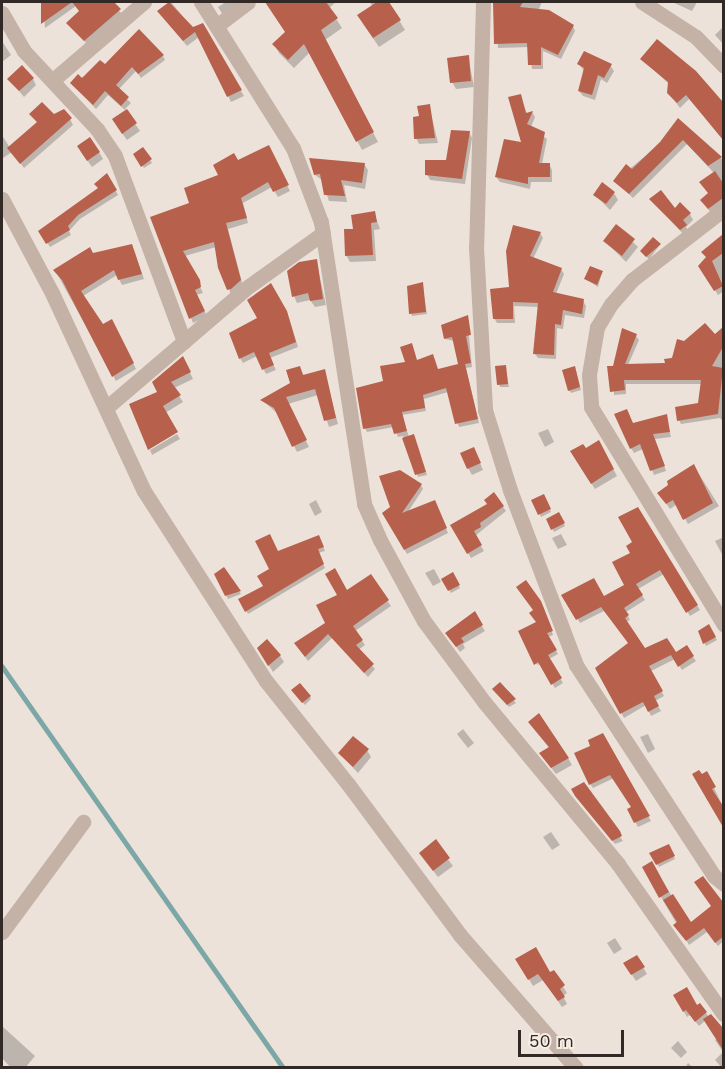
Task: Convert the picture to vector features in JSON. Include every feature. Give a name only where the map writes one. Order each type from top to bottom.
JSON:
[{"type":"street","points":[[53,80],[144,2]]},
{"type":"street","points":[[201,2],[219,24],[293,148],[323,233],[363,504],[380,540],[424,621],[485,703],[618,864],[723,1015]]},
{"type":"street","points":[[219,24],[248,2]]},
{"type":"street","points":[[483,2],[476,247],[485,410],[510,490],[576,665],[714,876],[723,884]]},
{"type":"street","points":[[642,2],[696,37],[723,66]]},
{"type":"street","points":[[2,13],[24,51],[97,129],[116,156],[184,342]]},
{"type":"street","points":[[2,199],[52,293],[144,491],[266,681],[348,784],[460,935],[576,1068]]},
{"type":"street","points":[[723,209],[632,280],[611,304],[597,327],[589,375],[591,407],[723,625]]},
{"type":"street","points":[[106,408],[249,286],[323,233]]},
{"type":"street","points":[[2,932],[83,822]]},
{"type":"building","points":[[41,2],[72,2],[41,24]]},
{"type":"building","points":[[72,2],[114,2],[121,9],[84,41],[66,23],[79,11]]},
{"type":"building","points":[[169,2],[193,27],[203,23],[242,90],[227,97],[195,32],[183,41],[157,11]]},
{"type":"building","points":[[265,2],[326,2],[338,18],[321,30],[374,132],[356,142],[304,44],[288,60],[272,44],[285,32]]},
{"type":"building","points":[[377,2],[389,2],[401,20],[373,38],[357,15]]},
{"type":"building","points":[[493,2],[523,2],[520,7],[549,10],[574,25],[558,55],[541,47],[541,65],[528,65],[527,43],[494,44]]},
{"type":"building","points":[[139,29],[164,55],[138,74],[132,67],[116,85],[129,97],[121,106],[105,91],[93,105],[70,83],[78,74],[82,78],[100,60],[105,64]]},
{"type":"building","points":[[657,39],[696,71],[723,102],[723,140],[686,95],[677,103],[667,93],[668,82],[640,59]]},
{"type":"building","points":[[584,51],[612,64],[604,78],[598,75],[592,95],[578,91],[584,68],[577,64]]},
{"type":"building","points":[[469,55],[471,81],[450,83],[447,58]]},
{"type":"building","points":[[22,65],[34,78],[19,91],[7,79]]},
{"type":"building","points":[[521,94],[526,113],[533,111],[527,124],[545,132],[539,163],[550,163],[550,177],[528,177],[528,184],[495,177],[504,139],[521,142],[508,97]]},
{"type":"building","points":[[42,102],[54,114],[64,109],[72,118],[20,164],[7,148],[37,122],[29,114]]},
{"type":"building","points":[[430,104],[435,138],[414,139],[413,117],[419,116],[417,106]]},
{"type":"building","points":[[127,109],[137,123],[122,134],[112,119]]},
{"type":"building","points":[[678,118],[722,157],[708,166],[683,140],[629,194],[613,181],[626,164],[632,169],[660,142]]},
{"type":"building","points":[[451,130],[470,131],[462,179],[425,175],[425,160],[446,160]]},
{"type":"building","points":[[90,137],[100,152],[87,161],[77,146]]},
{"type":"building","points":[[269,145],[289,185],[273,192],[268,182],[241,198],[247,218],[226,223],[241,280],[231,289],[227,290],[218,268],[214,242],[183,251],[200,280],[201,287],[195,290],[205,311],[189,319],[150,217],[189,203],[184,188],[218,175],[213,165],[234,153],[238,160]]},
{"type":"building","points":[[143,147],[152,159],[141,167],[133,154]]},
{"type":"building","points":[[309,158],[365,163],[362,183],[341,180],[345,196],[324,195],[320,174],[314,175]]},
{"type":"building","points":[[715,171],[723,183],[723,198],[708,209],[700,200],[708,193],[699,182]]},
{"type":"building","points":[[107,173],[117,190],[78,215],[68,226],[70,230],[46,244],[38,231],[98,188],[94,184]]},
{"type":"building","points":[[602,182],[615,192],[606,204],[593,195]]},
{"type":"building","points":[[661,190],[675,208],[680,202],[691,213],[683,220],[687,225],[680,230],[649,199]]},
{"type":"building","points":[[375,211],[377,222],[371,223],[373,255],[345,256],[344,229],[353,229],[351,215]]},
{"type":"building","points":[[616,224],[635,239],[622,256],[603,241]]},
{"type":"building","points":[[513,225],[541,232],[530,256],[562,268],[553,292],[584,299],[582,314],[563,310],[561,325],[555,324],[554,355],[533,354],[538,303],[513,302],[513,319],[493,319],[490,289],[509,287],[506,251]]},
{"type":"building","points":[[723,234],[723,253],[712,261],[723,286],[714,291],[698,266],[706,257],[701,252]]},
{"type":"building","points":[[653,237],[661,244],[646,257],[640,251]]},
{"type":"building","points":[[132,244],[142,274],[118,280],[114,270],[81,291],[103,324],[112,319],[134,363],[112,377],[62,280],[53,270],[90,247],[93,253]]},
{"type":"building","points":[[317,259],[323,299],[310,301],[308,293],[292,297],[287,271],[299,262]]},
{"type":"building","points":[[590,266],[603,271],[597,285],[584,279]]},
{"type":"building","points":[[423,282],[426,312],[409,314],[407,286]]},
{"type":"building","points":[[271,283],[287,311],[296,342],[269,353],[274,365],[262,370],[254,352],[239,359],[229,333],[257,318],[247,300]]},
{"type":"building","points":[[468,315],[471,335],[466,336],[471,363],[465,364],[478,419],[455,424],[446,388],[423,395],[425,408],[402,412],[407,431],[394,434],[391,424],[363,429],[356,388],[383,381],[380,366],[405,362],[400,347],[412,343],[417,360],[433,354],[438,369],[458,364],[452,337],[444,339],[441,325]]},
{"type":"building","points":[[705,323],[715,334],[723,327],[723,347],[712,366],[723,368],[718,414],[677,421],[675,407],[698,403],[701,380],[624,380],[625,390],[610,392],[607,366],[613,366],[622,328],[637,334],[625,364],[665,363],[664,359],[672,358],[677,339],[684,341]]},
{"type":"building","points":[[183,356],[191,372],[171,382],[181,395],[163,406],[178,432],[148,450],[129,404],[157,392],[152,382]]},
{"type":"building","points":[[506,365],[508,384],[497,385],[495,366]]},
{"type":"building","points":[[300,366],[303,375],[325,369],[336,418],[324,421],[315,389],[286,397],[307,440],[292,447],[274,408],[260,400],[290,383],[286,370]]},
{"type":"building","points":[[575,366],[580,387],[568,391],[562,370]]},
{"type":"building","points":[[627,409],[633,423],[667,414],[670,432],[653,434],[665,466],[650,471],[640,444],[630,449],[614,414]]},
{"type":"building","points":[[414,434],[426,472],[415,475],[402,438]]},
{"type":"building","points":[[599,440],[614,469],[591,484],[570,451],[583,444],[586,448]]},
{"type":"building","points":[[474,447],[481,463],[467,469],[460,453]]},
{"type":"building","points":[[694,464],[713,503],[683,520],[673,500],[666,504],[657,493],[668,485],[667,481]]},
{"type":"building","points":[[400,470],[422,484],[402,513],[435,500],[447,528],[404,550],[382,513],[390,507],[379,476]]},
{"type":"building","points":[[494,492],[504,506],[480,523],[481,527],[474,531],[482,545],[467,554],[450,525],[487,504],[484,500]]},
{"type":"building","points":[[544,494],[551,509],[538,515],[531,500]]},
{"type":"building","points":[[638,507],[698,605],[686,613],[660,570],[636,584],[643,595],[624,608],[629,615],[625,618],[645,648],[667,638],[676,652],[687,645],[694,656],[678,667],[671,655],[649,666],[663,691],[654,696],[659,706],[648,712],[643,702],[620,714],[595,668],[628,643],[601,607],[576,620],[561,595],[594,578],[604,596],[624,585],[612,562],[630,553],[626,546],[632,542],[618,517]]},
{"type":"building","points":[[559,512],[565,523],[551,530],[546,519]]},
{"type":"building","points":[[270,534],[278,551],[319,535],[324,547],[318,549],[324,564],[245,612],[238,599],[263,586],[257,576],[269,569],[255,541]]},
{"type":"building","points":[[224,567],[241,591],[225,596],[214,574]]},
{"type":"building","points":[[335,568],[347,590],[371,574],[389,600],[353,626],[363,640],[356,645],[374,664],[364,673],[328,634],[305,657],[294,643],[325,623],[316,605],[337,595],[325,574]]},
{"type":"building","points":[[453,572],[460,585],[448,591],[441,579]]},
{"type":"building","points":[[526,580],[541,601],[553,631],[547,633],[557,650],[548,655],[562,678],[551,685],[538,662],[534,665],[518,631],[536,622],[529,613],[533,610],[516,587]]},
{"type":"building","points":[[475,611],[483,625],[461,638],[464,642],[456,647],[445,633]]},
{"type":"building","points":[[709,624],[716,637],[703,644],[698,631]]},
{"type":"building","points":[[267,639],[281,655],[268,666],[257,648]]},
{"type":"building","points":[[500,682],[516,699],[507,705],[492,689]]},
{"type":"building","points":[[300,683],[311,696],[302,703],[291,690]]},
{"type":"building","points":[[539,713],[569,758],[551,768],[539,753],[549,747],[528,722]]},
{"type":"building","points":[[603,733],[650,816],[634,823],[627,809],[631,807],[610,775],[589,785],[574,753],[590,746],[588,740]]},
{"type":"building","points":[[353,736],[369,749],[353,767],[338,753]]},
{"type":"building","points":[[699,770],[702,774],[707,771],[716,787],[712,789],[723,806],[723,827],[692,774]]},
{"type":"building","points":[[584,782],[622,836],[612,841],[575,796],[571,789]]},
{"type":"building","points":[[436,839],[450,858],[433,871],[419,853]]},
{"type":"building","points":[[669,844],[675,856],[656,865],[649,853]]},
{"type":"building","points":[[652,861],[669,892],[659,898],[642,867]]},
{"type":"building","points":[[703,876],[723,902],[723,937],[715,943],[704,928],[686,941],[673,925],[677,922],[663,900],[673,894],[691,922],[711,906],[694,882]]},
{"type":"building","points":[[536,947],[550,972],[554,970],[565,985],[560,989],[565,997],[558,1001],[538,974],[528,980],[515,959]]},
{"type":"building","points":[[637,955],[645,967],[631,975],[623,963]]},
{"type":"building","points":[[687,987],[697,1005],[700,1003],[707,1012],[695,1022],[686,1010],[683,1012],[673,995]]},
{"type":"building","points":[[711,1014],[723,1028],[723,1050],[703,1019]]},
{"type":"waterway","points":[[2,666],[284,1068]]}]
